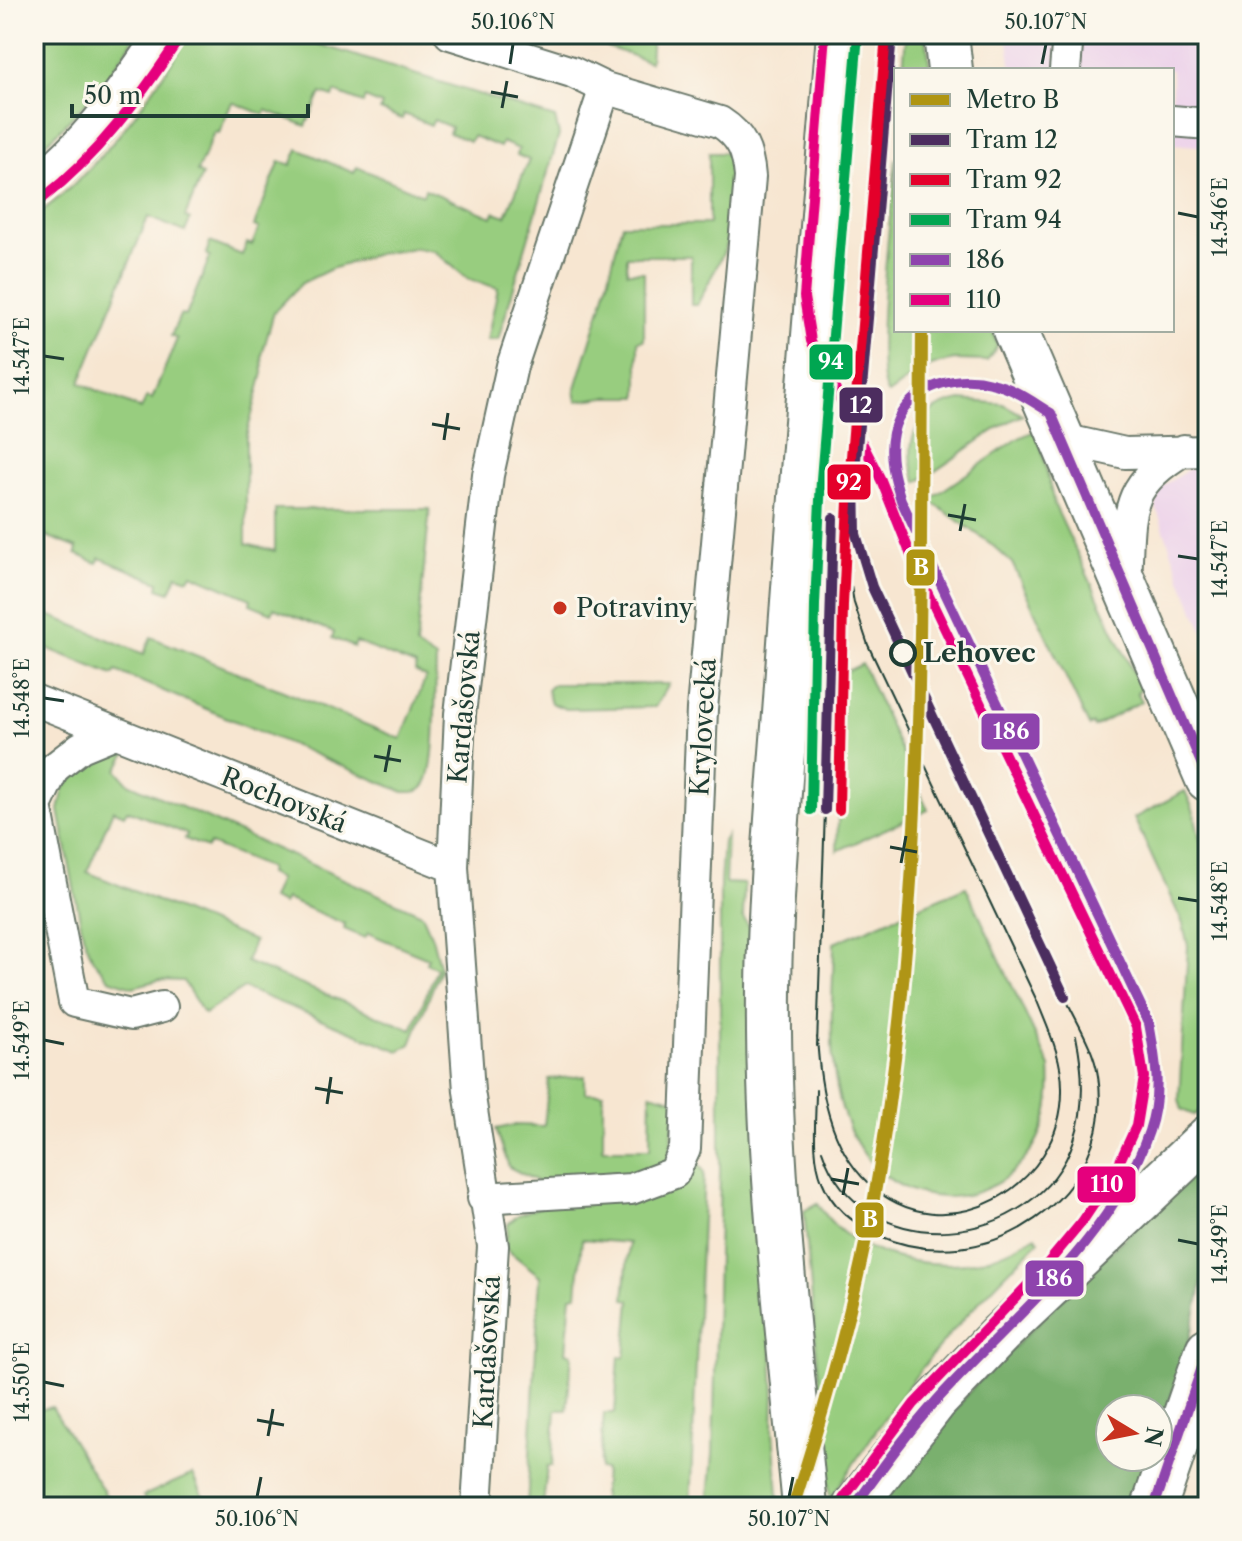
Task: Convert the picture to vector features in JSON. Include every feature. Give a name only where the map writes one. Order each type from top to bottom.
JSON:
[{"type":"main road","points":[[805,1507],[775,1158],[769,990],[792,602],[839,34]]},
{"type":"main road","points":[[946,34],[950,68]]},
{"type":"main road","points":[[1016,332],[1208,779]]},
{"type":"main road","points":[[854,1507],[911,1431],[957,1378],[1208,1137]]},
{"type":"main road","points":[[1157,1507],[1208,1350]]},
{"type":"main road","points":[[1157,1507],[1208,1414]]},
{"type":"street","points":[[34,187],[52,174],[112,111],[165,34]]},
{"type":"street","points":[[450,34],[572,72],[605,88]]},
{"type":"street","points":[[1065,68],[1068,34]]},
{"type":"street","name":"Kardašovská","points":[[477,1507],[493,1246],[483,1198],[469,1091],[453,867],[460,714],[488,475],[512,366],[605,88]]},
{"type":"street","name":"Krylovecká","points":[[483,1198],[631,1189],[674,1173],[685,1149],[702,709],[750,177],[749,156],[733,130],[720,122],[605,88]]},
{"type":"street","points":[[1174,121],[1208,124]]},
{"type":"street","points":[[1062,439],[1114,452],[1196,450]]},
{"type":"street","points":[[1126,591],[1131,513],[1136,493],[1160,464],[1196,450]]},
{"type":"street","name":"Rochovská","points":[[34,700],[453,867]]},
{"type":"street","points":[[115,733],[81,747],[54,768],[35,800],[74,1002],[131,1015],[162,1007]]},
{"type":"shaded area","points":[[1007,34],[1208,34],[1208,147],[1174,144],[1174,68],[1012,68]]},
{"type":"shaded area","points":[[1208,466],[1208,642],[1181,579],[1156,507],[1160,488],[1189,469]]},
{"type":"green space","points":[[34,34],[137,34],[90,98],[34,154]]},
{"type":"green space","points":[[190,34],[286,34],[555,118],[559,135],[498,340],[487,340],[498,288],[468,279],[434,251],[415,248],[377,254],[331,269],[302,283],[274,312],[262,355],[263,373],[246,437],[246,544],[275,551],[275,509],[430,509],[416,646],[436,659],[435,724],[430,775],[424,787],[413,792],[404,792],[116,671],[113,675],[34,643],[34,609],[144,654],[151,637],[401,739],[426,677],[415,672],[416,666],[356,642],[354,647],[332,638],[334,632],[274,608],[272,613],[250,604],[251,599],[192,574],[189,579],[177,575],[170,592],[158,588],[159,582],[100,558],[97,563],[76,554],[77,548],[34,531],[34,450],[37,443],[34,441],[34,397],[39,399],[42,386],[34,373],[34,217],[80,178],[121,133]],"holes":[[[335,92],[363,103],[365,98],[382,105],[380,110],[402,119],[404,114],[431,125],[434,120],[451,127],[449,133],[470,141],[473,136],[500,147],[502,142],[519,149],[517,155],[529,160],[506,216],[494,212],[492,217],[425,189],[423,195],[357,167],[354,173],[298,149],[291,165],[280,161],[254,226],[259,228],[252,245],[247,243],[242,255],[210,242],[206,254],[210,257],[186,316],[180,315],[171,336],[177,339],[152,399],[147,397],[141,409],[80,383],[148,217],[185,232],[190,220],[185,217],[202,175],[197,172],[214,132],[219,133],[232,102],[264,115],[266,110],[306,126],[321,93],[333,97]]]},
{"type":"green space","points":[[571,34],[652,34],[650,62]]},
{"type":"green space","points":[[906,34],[926,34],[930,68],[903,68]]},
{"type":"green space","points":[[709,153],[732,153],[738,196],[732,232],[697,305],[691,305],[691,256],[627,256],[627,272],[644,272],[644,340],[638,341],[638,397],[577,401],[575,391],[603,301],[622,224],[709,224]]},
{"type":"green space","points":[[894,177],[894,332],[993,332],[997,347],[987,361],[940,363],[923,369],[888,394],[883,380],[881,355]]},
{"type":"green space","points":[[961,400],[1003,404],[1023,415],[996,429],[917,482],[911,453],[916,429],[933,411]]},
{"type":"green space","points":[[1034,431],[1041,446],[1054,504],[1141,689],[1137,692],[1142,701],[1094,727],[1093,724],[1089,726],[1012,563],[990,543],[929,500]]},
{"type":"green space","points":[[862,664],[928,810],[837,851],[843,673]]},
{"type":"green space","points":[[553,684],[669,684],[655,707],[566,709],[551,703],[547,690]]},
{"type":"green space","points":[[127,752],[117,770],[128,783],[422,914],[440,969],[411,1044],[399,1051],[244,988],[204,1014],[183,981],[159,980],[133,987],[109,979],[93,960],[83,935],[59,810],[64,788],[83,765],[108,753]],"holes":[[[113,810],[124,815],[127,810],[187,834],[185,839],[207,848],[210,844],[269,868],[268,874],[279,879],[271,899],[283,904],[286,899],[345,924],[344,929],[365,938],[368,933],[428,958],[426,963],[437,968],[412,1030],[246,962],[254,941],[87,872]]]},
{"type":"green space","points":[[1185,791],[1193,809],[1208,873],[1208,1105],[1194,1115],[1182,1110],[1179,1099],[1188,946],[1183,924],[1134,818]]},
{"type":"green space","points":[[727,835],[725,883],[744,884],[743,918],[753,933],[774,1395],[773,1432],[779,1507],[708,1507],[713,1455],[720,1174],[720,884],[723,841]]},
{"type":"green space","points":[[966,887],[1050,1067],[1049,1103],[1033,1148],[1012,1172],[986,1189],[957,1196],[927,1195],[899,1185],[873,1165],[853,1136],[844,1113],[837,1090],[832,1041],[834,943]]},
{"type":"green space","points":[[585,1076],[585,1093],[603,1093],[603,1149],[650,1149],[651,1093],[676,1100],[669,1163],[646,1175],[540,1183],[509,1167],[496,1129],[515,1125],[544,1126],[549,1079]]},
{"type":"green space","points":[[1208,1155],[1208,1222],[1203,1275],[1185,1355],[1172,1393],[1094,1393],[1094,1473],[1140,1473],[1126,1507],[879,1507],[974,1386]]},
{"type":"green space","points":[[695,1161],[704,1171],[690,1507],[602,1507],[605,1470],[600,1469],[604,1413],[615,1413],[619,1357],[625,1357],[630,1300],[624,1299],[629,1243],[582,1239],[577,1295],[571,1296],[566,1352],[572,1354],[567,1410],[556,1410],[552,1466],[547,1466],[543,1507],[527,1507],[540,1276],[505,1248],[508,1224],[518,1215],[531,1210]]},
{"type":"green space","points":[[818,1203],[845,1234],[863,1245],[925,1263],[966,1263],[1002,1253],[1036,1236],[1039,1241],[935,1351],[886,1416],[830,1500],[804,1211]]},
{"type":"green space","points":[[52,1407],[113,1507],[34,1507],[34,1411]]},
{"type":"green space","points":[[193,1474],[208,1507],[148,1507],[143,1496]]},
{"type":"tram line","name":"94","points":[[811,810],[821,479],[858,34]]},
{"type":"tram line","name":"12","points":[[892,34],[855,472],[856,534],[872,587],[1065,997]]},
{"type":"tram line","name":"92","points":[[839,810],[849,481],[886,35]]},
{"type":"tram line","points":[[817,1037],[824,1096],[844,1152],[868,1183],[899,1204],[931,1213],[964,1211],[995,1200],[1022,1180],[1043,1154],[1057,1123],[1062,1088],[1050,1033],[868,645],[854,603],[849,574],[855,472]]},
{"type":"tram line","name":"12","points":[[825,810],[833,518]]},
{"type":"tram line","points":[[817,1046],[825,810]]},
{"type":"tram line","points":[[816,1090],[815,1136],[819,1171],[832,1199],[852,1220],[878,1235],[919,1247],[960,1248],[1000,1238],[1035,1219],[1065,1192],[1087,1158],[1098,1119],[1096,1066],[1065,997]]},
{"type":"tram line","points":[[822,1150],[843,1188],[873,1214],[909,1228],[949,1231],[988,1223],[1024,1205],[1054,1177],[1074,1140],[1082,1088],[1076,1036]]},
{"type":"metro line","name":"B","points":[[793,1507],[839,1354],[858,1276],[891,1090],[903,982],[917,765],[922,332]]},
{"type":"transit line","name":"110","points":[[825,34],[804,297],[811,341],[881,480],[918,573],[1136,1027],[1144,1077],[1136,1126],[1114,1174],[1082,1222],[1043,1269],[914,1404],[843,1499]]},
{"type":"transit line","name":"110","points":[[43,198],[82,164],[116,126],[177,42]]},
{"type":"transit line","name":"186","points":[[854,1507],[925,1414],[1057,1276],[1111,1208],[1132,1171],[1149,1131],[1157,1090],[1149,1023],[901,500],[892,466],[893,433],[898,418],[918,395],[945,383],[976,380],[1007,388],[1051,413],[1208,779]]},
{"type":"transit line","name":"186","points":[[1154,1507],[1208,1350]]},
{"type":"place","name":"Potraviny","points":[[560,608]]},
{"type":"place","name":"Lehovec","points":[[903,653]]}]
